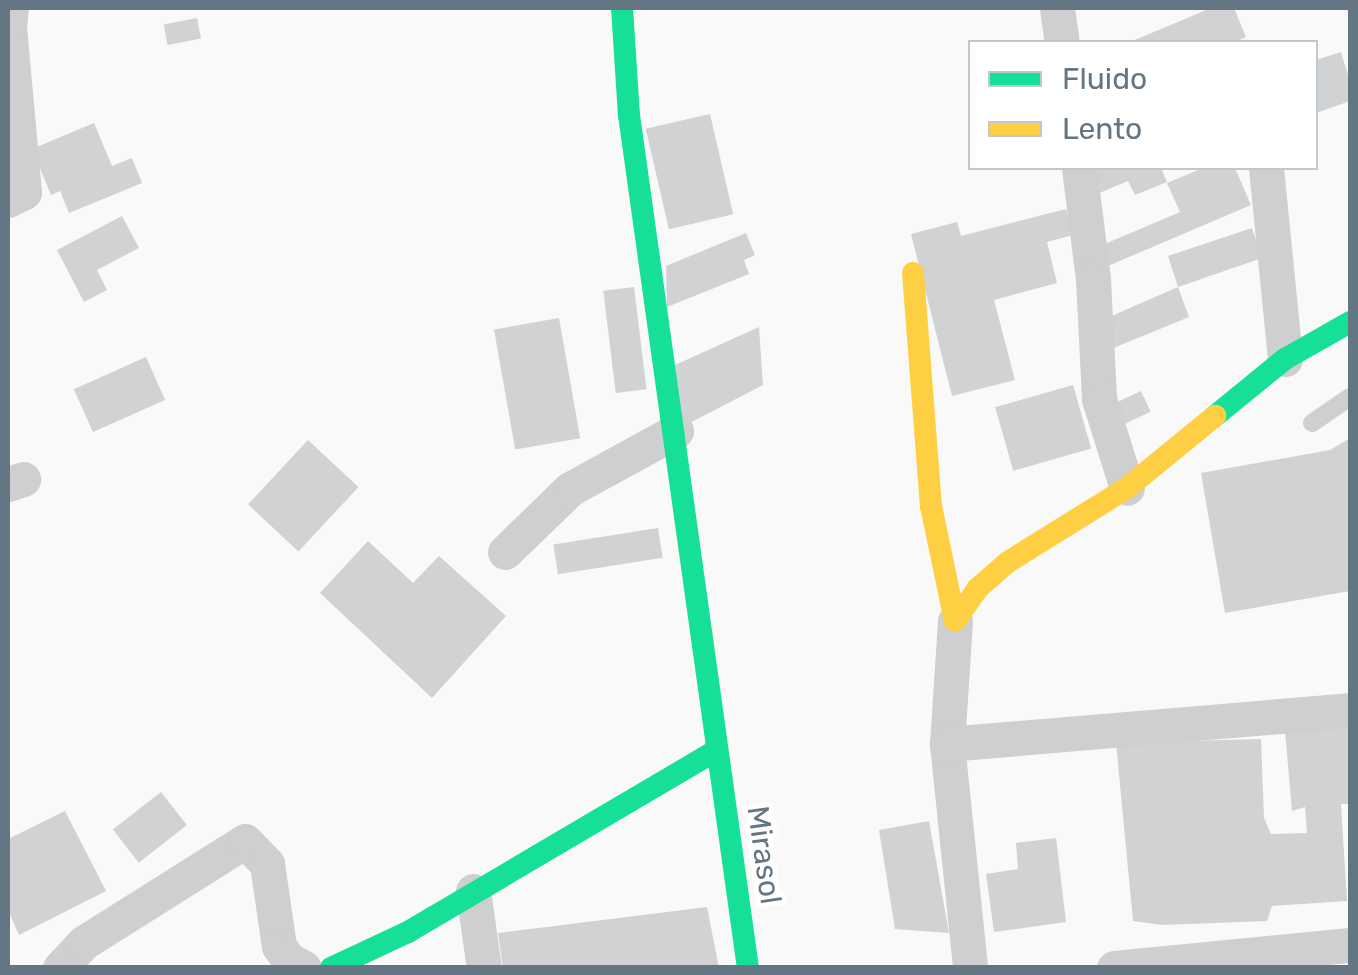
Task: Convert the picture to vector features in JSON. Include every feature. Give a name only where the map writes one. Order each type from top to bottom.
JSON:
[{"type":"street","points":[[8,200],[24,192],[9,26],[11,8]]},
{"type":"street","name":"Mirasol","points":[[622,8],[628,115],[676,431],[715,751],[748,968]]},
{"type":"street","points":[[1057,8],[1062,40]]},
{"type":"street","points":[[1079,170],[1093,280],[1099,399],[1127,488]]},
{"type":"street","points":[[1266,170],[1284,359]]},
{"type":"street","points":[[914,273],[932,506],[954,622],[947,744],[970,968]]},
{"type":"street","points":[[954,622],[977,589],[1008,562],[1127,488],[1284,359],[1350,322]]},
{"type":"street","points":[[505,552],[570,489],[676,431]]},
{"type":"street","points":[[947,744],[1350,710]]},
{"type":"street","points":[[331,968],[408,932],[715,751]]},
{"type":"street","points":[[60,968],[84,943],[246,841],[267,864],[278,946],[288,959],[304,968]]},
{"type":"street","points":[[474,891],[484,968]]},
{"type":"street","points":[[1114,968],[1350,946]]},
{"type":"lane","points":[[1312,423],[1350,397]]},
{"type":"building","points":[[1211,8],[1234,8],[1246,37],[1239,40],[1135,40]]},
{"type":"building","points":[[197,18],[201,39],[168,45],[164,24]]},
{"type":"building","points":[[1341,52],[1350,82],[1350,101],[1318,112],[1318,59]]},
{"type":"building","points":[[710,114],[733,214],[669,229],[646,129]]},
{"type":"building","points":[[94,123],[112,166],[132,158],[142,183],[69,213],[60,191],[51,195],[32,149]]},
{"type":"building","points":[[1087,170],[1162,170],[1167,182],[1135,195],[1128,181],[1097,194]]},
{"type":"building","points":[[1198,170],[1236,170],[1251,205],[1108,266],[1100,246],[1180,212],[1167,183]]},
{"type":"building","points":[[1066,209],[1073,235],[1047,242],[1057,283],[994,300],[1015,380],[952,396],[911,234],[957,222],[961,236]]},
{"type":"building","points":[[122,216],[139,248],[97,270],[107,290],[84,302],[57,250]]},
{"type":"building","points":[[1252,228],[1262,258],[1178,287],[1168,256]]},
{"type":"building","points":[[746,233],[755,255],[744,260],[749,274],[667,307],[666,266]]},
{"type":"building","points":[[634,287],[647,389],[616,393],[603,291]]},
{"type":"building","points":[[1178,287],[1189,317],[1111,349],[1100,321]]},
{"type":"building","points":[[559,318],[580,438],[515,450],[494,329]]},
{"type":"building","points":[[759,327],[763,385],[682,427],[675,365]]},
{"type":"building","points":[[146,357],[165,400],[93,432],[74,389]]},
{"type":"building","points":[[1073,385],[1091,448],[1013,471],[995,407]]},
{"type":"building","points":[[1141,391],[1151,412],[1118,427],[1108,406]]},
{"type":"building","points":[[1350,438],[1350,591],[1225,613],[1201,473],[1330,450]]},
{"type":"building","points":[[308,440],[358,487],[298,551],[248,504]]},
{"type":"building","points":[[658,528],[663,558],[558,574],[553,545]]},
{"type":"building","points":[[368,541],[413,583],[439,556],[506,616],[432,698],[320,593]]},
{"type":"building","points":[[1350,725],[1350,804],[1341,804],[1347,901],[1272,906],[1267,921],[1162,925],[1133,921],[1116,743],[1261,739],[1264,818],[1271,834],[1307,833],[1305,807],[1292,811],[1285,731]]},
{"type":"building","points":[[161,792],[187,825],[139,863],[113,830]]},
{"type":"building","points":[[65,811],[106,891],[19,935],[8,910],[8,839]]},
{"type":"building","points":[[929,821],[949,933],[895,929],[879,830]]},
{"type":"building","points":[[1056,838],[1066,922],[994,932],[986,874],[1018,869],[1016,843]]},
{"type":"building","points":[[707,907],[719,968],[503,968],[498,933]]},
{"type":"traffic: fast","points":[[622,8],[629,115],[748,968]]},
{"type":"traffic: fast","points":[[1215,416],[1285,359],[1350,322]]},
{"type":"traffic: fast","points":[[331,968],[408,932],[715,751]]},
{"type":"traffic: slow","points":[[913,273],[931,506],[955,621],[977,589],[1008,562],[1127,488],[1215,416]]}]
